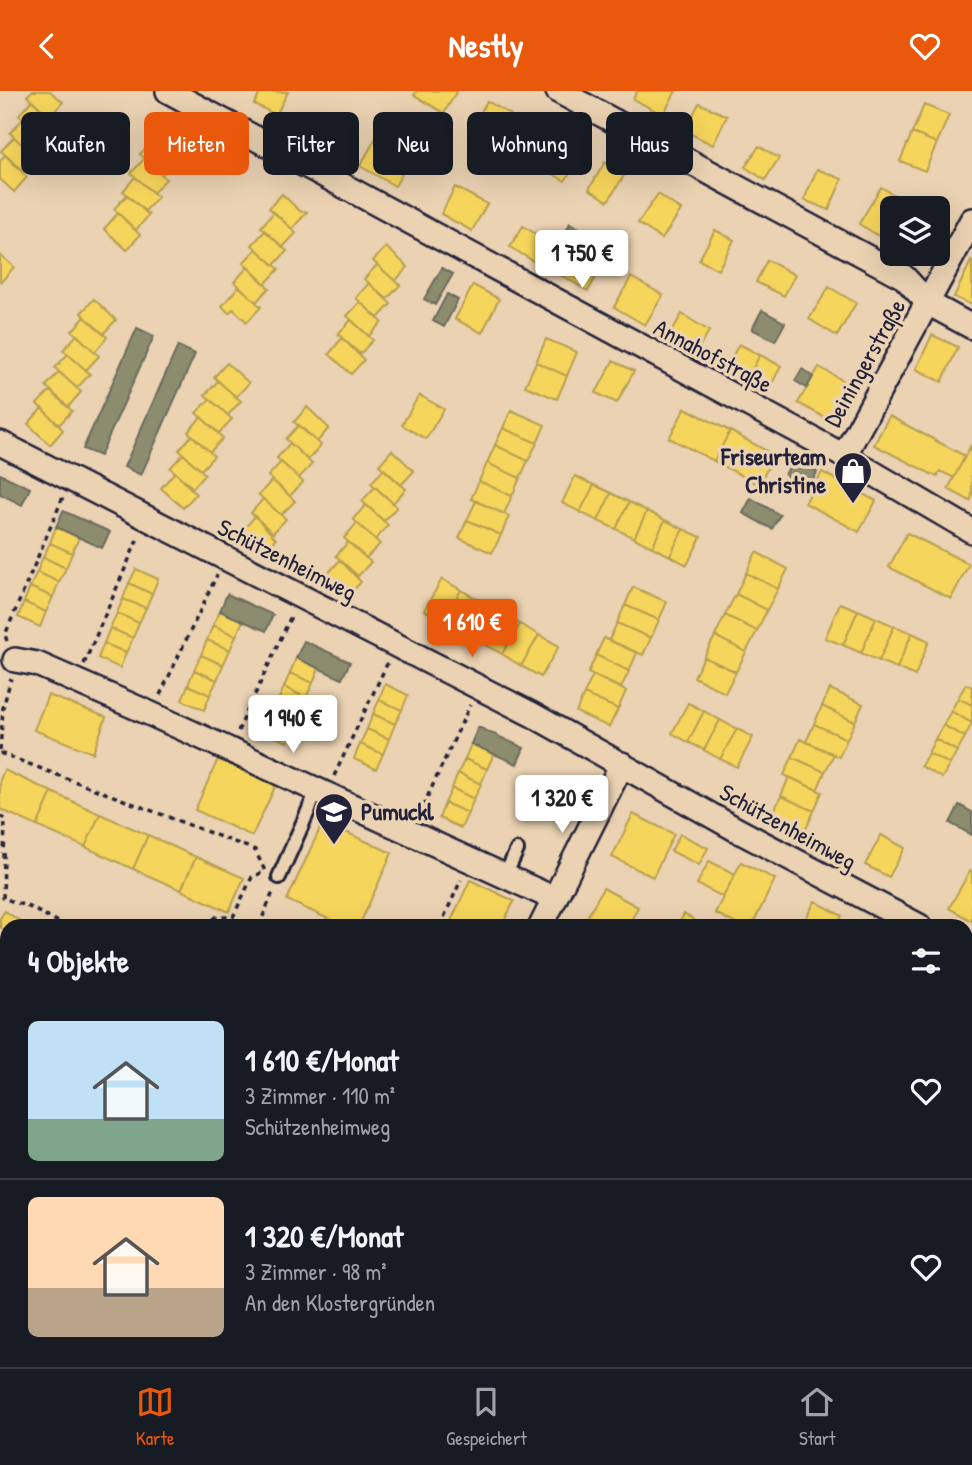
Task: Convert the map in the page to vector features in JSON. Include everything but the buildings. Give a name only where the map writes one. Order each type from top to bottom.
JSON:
[{"type":"street","name":"Annahofstraße","points":[[168,91],[844,456],[972,531]]},
{"type":"street","points":[[558,91],[904,277],[928,303],[972,327]]},
{"type":"street","name":"Deiningerstraße","points":[[844,456],[972,220]]},
{"type":"street","name":"Schützenheimweg","points":[[0,443],[478,687],[622,764],[739,831],[906,919]]},
{"type":"street","points":[[15,660],[37,664],[326,784],[555,899]]},
{"type":"street","points":[[545,919],[622,764]]},
{"type":"lane","points":[[279,877],[326,784]]},
{"type":"lane","points":[[505,876],[517,850]]},
{"type":"path","points":[[71,479],[5,635],[15,660],[3,708],[0,751],[255,850],[265,871],[252,877],[233,917],[214,919]]},
{"type":"path","points":[[77,682],[147,518]]},
{"type":"path","points":[[161,692],[225,558]]},
{"type":"path","points":[[237,733],[300,596]]},
{"type":"path","points":[[326,784],[396,645]]},
{"type":"path","points":[[418,817],[478,687]]},
{"type":"path","points":[[0,816],[5,819],[3,898],[52,919]]},
{"type":"path","points":[[443,919],[465,872]]},
{"type":"path","points":[[262,919],[279,877]]},
{"type":"place","name":"Friseurteam Christine","points":[[853,505]]},
{"type":"place","name":"Pumuckl","points":[[334,846]]}]
